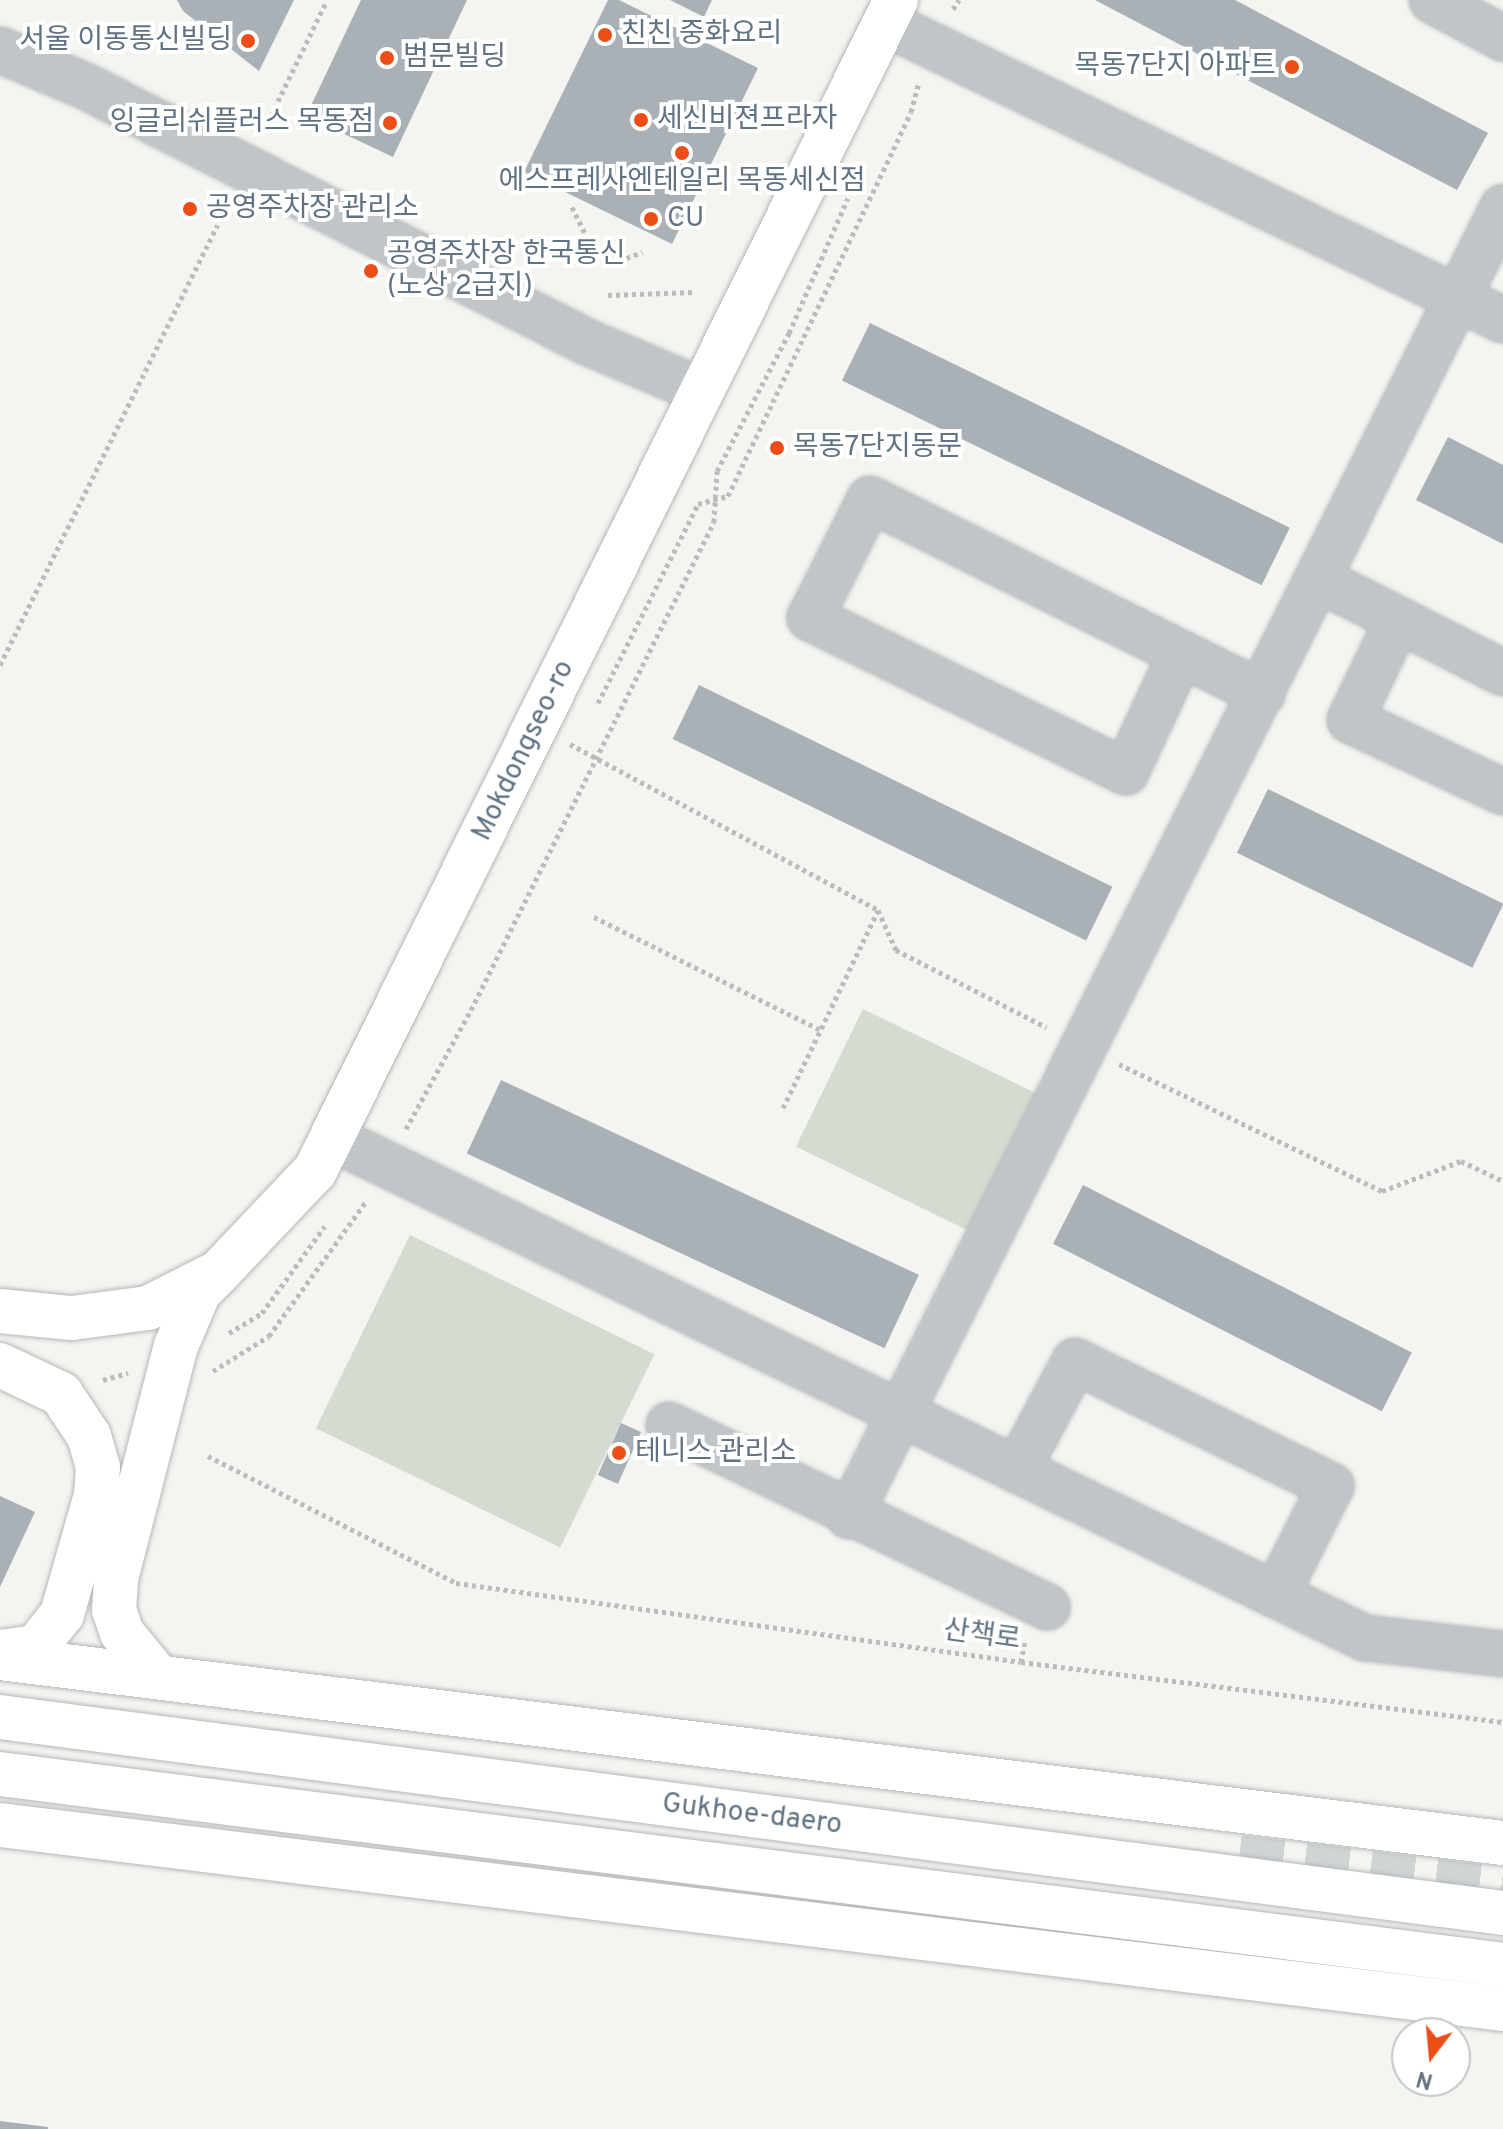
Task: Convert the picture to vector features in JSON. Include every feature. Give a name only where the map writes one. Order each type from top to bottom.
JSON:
[{"type":"main road","name":"Mokdongseo-ro","points":[[0,1311],[72,1318],[148,1308],[219,1272],[315,1171],[890,11]]},
{"type":"main road","points":[[158,1677],[132,1650],[114,1610],[116,1579],[187,1369],[191,1307],[219,1272]]},
{"type":"main road","points":[[0,1365],[61,1394],[89,1436],[98,1467],[96,1495],[62,1614],[52,1631],[36,1647],[0,1652]]},
{"type":"main road","points":[[0,1658],[1503,1843]]},
{"type":"main road","name":"Gukhoe-daero","points":[[0,1717],[1503,1913]]},
{"type":"main road","name":"Gukhoe-daero","points":[[0,1774],[1503,1965]]},
{"type":"main road","points":[[0,1825],[1503,2009]]},
{"type":"street","points":[[1432,0],[1498,24]]},
{"type":"street","points":[[890,11],[928,44],[1503,320]]},
{"type":"street","points":[[0,50],[85,86],[587,342],[702,391]]},
{"type":"street","points":[[849,1516],[1320,580],[1503,207]]},
{"type":"street","points":[[1181,654],[1126,772],[810,618],[870,499],[1262,694]]},
{"type":"street","points":[[1320,580],[1503,673]]},
{"type":"street","points":[[1398,620],[1350,720],[1503,792]]},
{"type":"street","points":[[332,1138],[1365,1638],[1503,1654]]},
{"type":"street","points":[[1017,1470],[1075,1361],[1331,1486],[1276,1595]]},
{"type":"street","points":[[669,1425],[849,1516],[1048,1607]]},
{"type":"path","points":[[246,167],[327,0]]},
{"type":"path","points":[[595,708],[698,504],[728,496],[911,112],[928,44],[959,0]]},
{"type":"path","points":[[404,1132],[597,758],[714,522],[717,471],[789,333],[852,191]]},
{"type":"path","points":[[572,207],[594,252],[619,261],[642,252]]},
{"type":"path","points":[[0,665],[217,225]]},
{"type":"path","points":[[608,295],[693,292]]},
{"type":"path","points":[[536,726],[878,910],[896,950],[1085,1047],[1382,1191],[1461,1161],[1503,1181]]},
{"type":"path","points":[[568,761],[582,734]]},
{"type":"path","points":[[783,1108],[878,910]]},
{"type":"path","points":[[594,917],[821,1030]]},
{"type":"path","points":[[61,1394],[187,1369],[269,1336],[367,1200],[382,1204]]},
{"type":"path","points":[[187,1369],[195,1353],[262,1313],[334,1213]]},
{"type":"path","name":"산책로","points":[[208,1456],[456,1583],[1503,1722]]},
{"type":"shaded area","points":[[863,1009],[1036,1093],[968,1231],[796,1147]]},
{"type":"shaded area","points":[[410,1235],[654,1354],[560,1547],[316,1428]]},
{"type":"building","name":"서울 이동통신빌딩","points":[[177,0],[294,0],[259,71],[183,11]]},
{"type":"building","name":"범문빌딩","points":[[361,0],[467,0],[393,157],[306,116]]},
{"type":"building","name":"세신비젼프라자","points":[[608,0],[619,0],[758,68],[672,244],[524,172]]},
{"type":"building","points":[[670,0],[712,0],[704,17]]},
{"type":"building","name":"목동7단지 아파트","points":[[1095,0],[1235,0],[1488,133],[1457,190]]},
{"type":"building","name":"공영주차장 관리소","points":[[184,200],[201,208],[197,218],[179,210]]},
{"type":"building","points":[[870,323],[1290,528],[1262,585],[842,381]]},
{"type":"building","points":[[1448,437],[1503,465],[1503,544],[1416,500]]},
{"type":"building","points":[[699,685],[1112,887],[1086,941],[673,739]]},
{"type":"building","points":[[1268,789],[1503,904],[1472,968],[1237,853]]},
{"type":"building","points":[[501,1080],[919,1275],[885,1348],[467,1153]]},
{"type":"building","points":[[1083,1185],[1412,1353],[1382,1411],[1053,1244]]},
{"type":"building","name":"테니스 관리소","points":[[621,1423],[641,1432],[618,1484],[598,1475]]},
{"type":"building","points":[[0,1496],[35,1512],[0,1587]]},
{"type":"building","points":[[0,2121],[48,2127],[48,2129],[0,2129]]},
{"type":"tunnel","points":[[1239,1857],[1503,1889]]},
{"type":"place","name":"친친 중화요리","points":[[605,35]]},
{"type":"place","name":"서울 이동통신빌딩","points":[[248,41]]},
{"type":"place","name":"범문빌딩","points":[[387,58]]},
{"type":"place","name":"목동7단지 아파트","points":[[1292,67]]},
{"type":"place","name":"세신비젼프라자","points":[[641,120]]},
{"type":"place","name":"잉글리쉬플러스 목동점","points":[[390,123]]},
{"type":"place","name":"에스프레사엔테일리 목동세신점","points":[[682,153]]},
{"type":"place","name":"공영주차장 관리소","points":[[190,209]]},
{"type":"place","name":"CU","points":[[651,219]]},
{"type":"place","name":"공영주차장 한국통신 (노상 2급지)","points":[[371,271]]},
{"type":"place","name":"목동7단지동문","points":[[777,448]]},
{"type":"place","name":"테니스 관리소","points":[[619,1453]]}]
